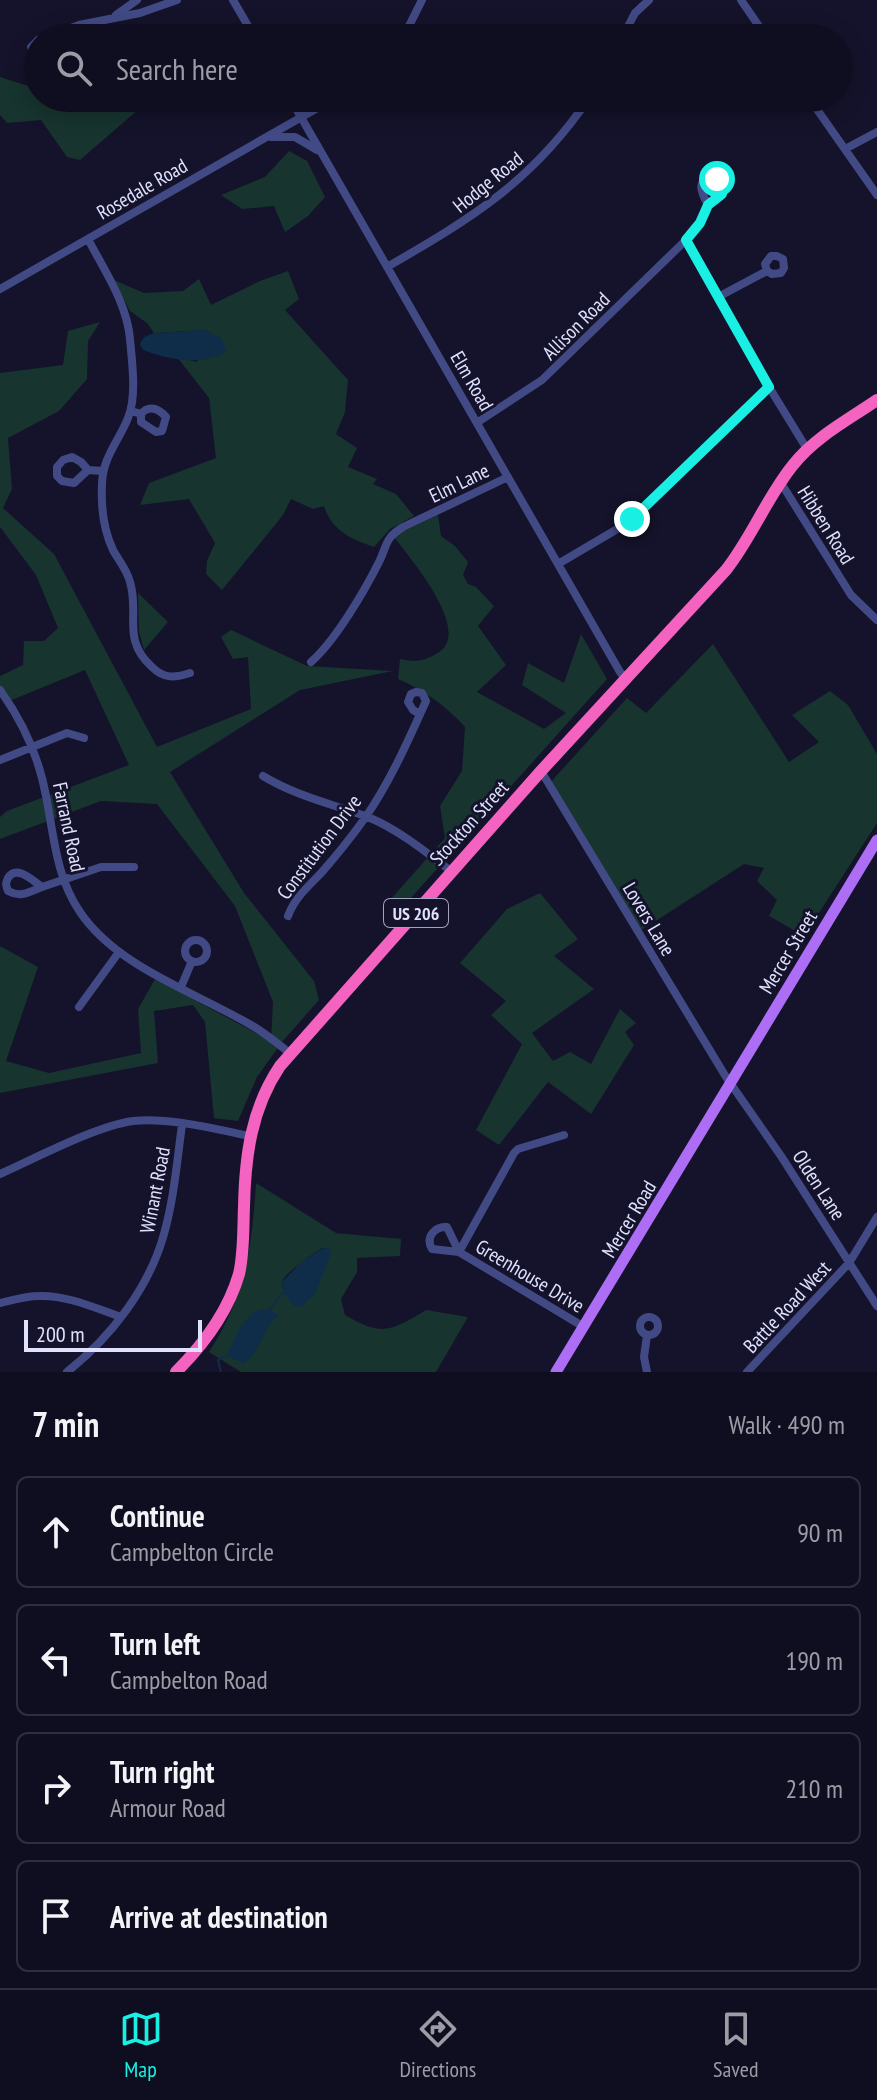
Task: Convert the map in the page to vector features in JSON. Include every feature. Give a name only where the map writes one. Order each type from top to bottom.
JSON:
[{"type":"highway","name":"Stockton Street","points":[[176,1372],[215,1325],[239,1274],[243,1249],[244,1172],[250,1136],[265,1091],[291,1054],[541,771],[737,556],[781,483],[807,449],[877,400]]},
{"type":"main road","name":"Mercer Street","points":[[731,1083],[877,840]]},
{"type":"main road","name":"Mercer Road","points":[[556,1372],[731,1083]]},
{"type":"street","points":[[100,24],[137,0]]},
{"type":"street","points":[[83,24],[140,13],[177,0]]},
{"type":"street","points":[[233,0],[247,24]]},
{"type":"street","points":[[410,24],[422,0]]},
{"type":"street","points":[[629,24],[641,0]]},
{"type":"street","points":[[635,13],[649,0]]},
{"type":"street","points":[[741,0],[757,24]]},
{"type":"street","name":"Elm Road","points":[[298,112],[627,680]]},
{"type":"street","name":"Rosedale Road","points":[[0,289],[310,112]]},
{"type":"street","name":"Hodge Road","points":[[387,267],[459,226],[504,193],[551,148],[578,112]]},
{"type":"street","points":[[819,112],[877,195]]},
{"type":"street","points":[[845,149],[877,132]]},
{"type":"street","points":[[262,140],[279,136],[295,137],[321,153]]},
{"type":"street","name":"Allison Road","points":[[478,422],[527,393],[550,374],[686,240],[700,223],[708,205]]},
{"type":"street","points":[[88,239],[127,318],[131,342],[131,411],[110,450],[103,471],[105,530],[132,588],[131,628],[142,658],[165,677],[190,673]]},
{"type":"street","points":[[686,240],[807,449]]},
{"type":"street","points":[[718,297],[767,271]]},
{"type":"street","points":[[558,564],[643,510],[769,387]]},
{"type":"street","points":[[131,411],[141,414]]},
{"type":"street","points":[[88,470],[103,471]]},
{"type":"street","name":"Elm Lane","points":[[311,662],[323,652],[336,633],[380,560],[388,537],[508,477]]},
{"type":"street","name":"Hibben Road","points":[[781,483],[851,595],[877,620]]},
{"type":"street","name":"Farrand Road","points":[[0,690],[32,747],[43,778],[54,845],[64,880],[89,924],[119,952],[251,1024],[291,1054]]},
{"type":"street","name":"Constitution Drive","points":[[288,916],[293,901],[331,862],[366,817],[397,764],[420,714]]},
{"type":"street","points":[[0,760],[67,733],[84,738]]},
{"type":"street","name":"Lovers Lane","points":[[541,771],[731,1083]]},
{"type":"street","points":[[263,776],[310,799],[366,817],[398,833],[452,872]]},
{"type":"street","points":[[42,887],[101,867],[134,867]]},
{"type":"street","points":[[79,1007],[119,952]]},
{"type":"street","points":[[181,987],[192,961]]},
{"type":"street","name":"Olden Lane","points":[[731,1083],[877,1306]]},
{"type":"street","points":[[0,1174],[121,1124],[145,1120],[250,1136]]},
{"type":"street","name":"Winant Road","points":[[67,1372],[88,1355],[121,1317],[152,1265],[164,1234],[182,1125]]},
{"type":"street","name":"Greenhouse Drive","points":[[564,1135],[518,1149],[514,1153],[459,1252],[584,1327]]},
{"type":"street","name":"Battle Road West","points":[[747,1372],[849,1263],[877,1217]]},
{"type":"street","points":[[0,1303],[50,1296],[121,1317]]},
{"type":"street","points":[[647,1335],[644,1357],[647,1372]]},
{"type":"green space","points":[[0,77],[24,85],[24,112],[136,112],[80,160],[67,157],[41,120],[7,123],[0,115]]},
{"type":"green space","points":[[289,151],[307,161],[325,197],[308,216],[285,232],[274,206],[242,209],[221,195],[265,177]]},
{"type":"green space","points":[[288,271],[299,299],[285,310],[348,380],[345,412],[336,434],[357,448],[348,467],[377,479],[373,484],[396,494],[414,516],[390,529],[374,547],[343,533],[332,522],[324,506],[313,509],[291,499],[283,515],[222,590],[206,574],[207,561],[215,543],[189,499],[140,505],[149,483],[216,458],[209,398],[177,357],[197,362],[206,330],[154,333],[147,323],[130,311],[114,280],[144,293],[183,291],[199,279],[211,305]]},
{"type":"green space","points":[[100,322],[88,341],[87,379],[59,411],[8,438],[12,489],[3,508],[54,554],[157,747],[251,709],[248,657],[233,659],[221,637],[231,630],[307,666],[393,671],[300,690],[170,772],[244,893],[314,981],[319,1000],[282,1042],[257,1077],[238,1121],[214,1118],[205,1022],[193,1005],[154,1011],[158,1063],[0,1093],[0,946],[38,967],[6,1061],[49,1073],[141,1053],[138,1009],[155,979],[271,1041],[273,1002],[235,906],[157,804],[101,801],[0,839],[0,817],[7,811],[129,765],[85,670],[7,702],[0,692],[0,676],[23,665],[24,641],[44,641],[58,628],[36,575],[0,527],[0,373],[63,365],[68,331]]},
{"type":"green space","points":[[438,515],[441,536],[455,546],[468,562],[463,575],[468,584],[476,587],[494,606],[478,626],[506,665],[477,692],[544,729],[566,713],[522,685],[528,663],[564,683],[581,634],[607,679],[393,918],[382,909],[445,838],[440,806],[462,771],[465,727],[434,699],[398,679],[400,659],[419,661],[436,654],[446,644],[449,630],[436,596],[393,536]]},
{"type":"green space","points":[[138,593],[168,622],[144,650],[139,632]]},
{"type":"green space","points":[[713,644],[789,762],[819,742],[792,715],[830,691],[848,705],[877,754],[877,823],[804,936],[769,916],[777,900],[757,881],[764,868],[744,864],[637,933],[548,785],[627,698],[646,713]]},
{"type":"green space","points":[[540,893],[578,939],[554,956],[594,989],[532,1033],[553,1061],[570,1052],[591,1064],[620,1009],[636,1023],[625,1032],[634,1045],[591,1114],[548,1082],[499,1145],[476,1130],[522,1044],[491,1015],[506,1001],[460,963],[507,909]]},
{"type":"green space","points":[[256,1183],[336,1233],[401,1239],[400,1256],[357,1258],[357,1272],[341,1299],[345,1315],[378,1329],[395,1327],[426,1310],[468,1317],[436,1372],[241,1372],[209,1352],[239,1291],[249,1251]],"holes":[[[322,1248],[327,1248],[315,1294],[285,1294],[282,1284],[286,1276]]]},
{"type":"water","points":[[206,330],[222,339],[226,352],[206,359],[185,360],[143,350],[140,344],[144,337],[154,333]]},
{"type":"water","points":[[323,1248],[330,1249],[331,1253],[315,1294],[301,1307],[294,1306],[285,1294],[282,1282],[300,1263]]},
{"type":"water","points":[[261,1309],[279,1315],[243,1364],[229,1356],[229,1351],[245,1321]]},
{"type":"waterway","points":[[269,1310],[285,1290]]},
{"type":"waterway","points":[[221,1372],[218,1360],[231,1354]]},
{"type":"route","points":[[632,519],[769,387],[686,240],[700,223],[708,205],[722,194],[722,183],[717,179]]}]
